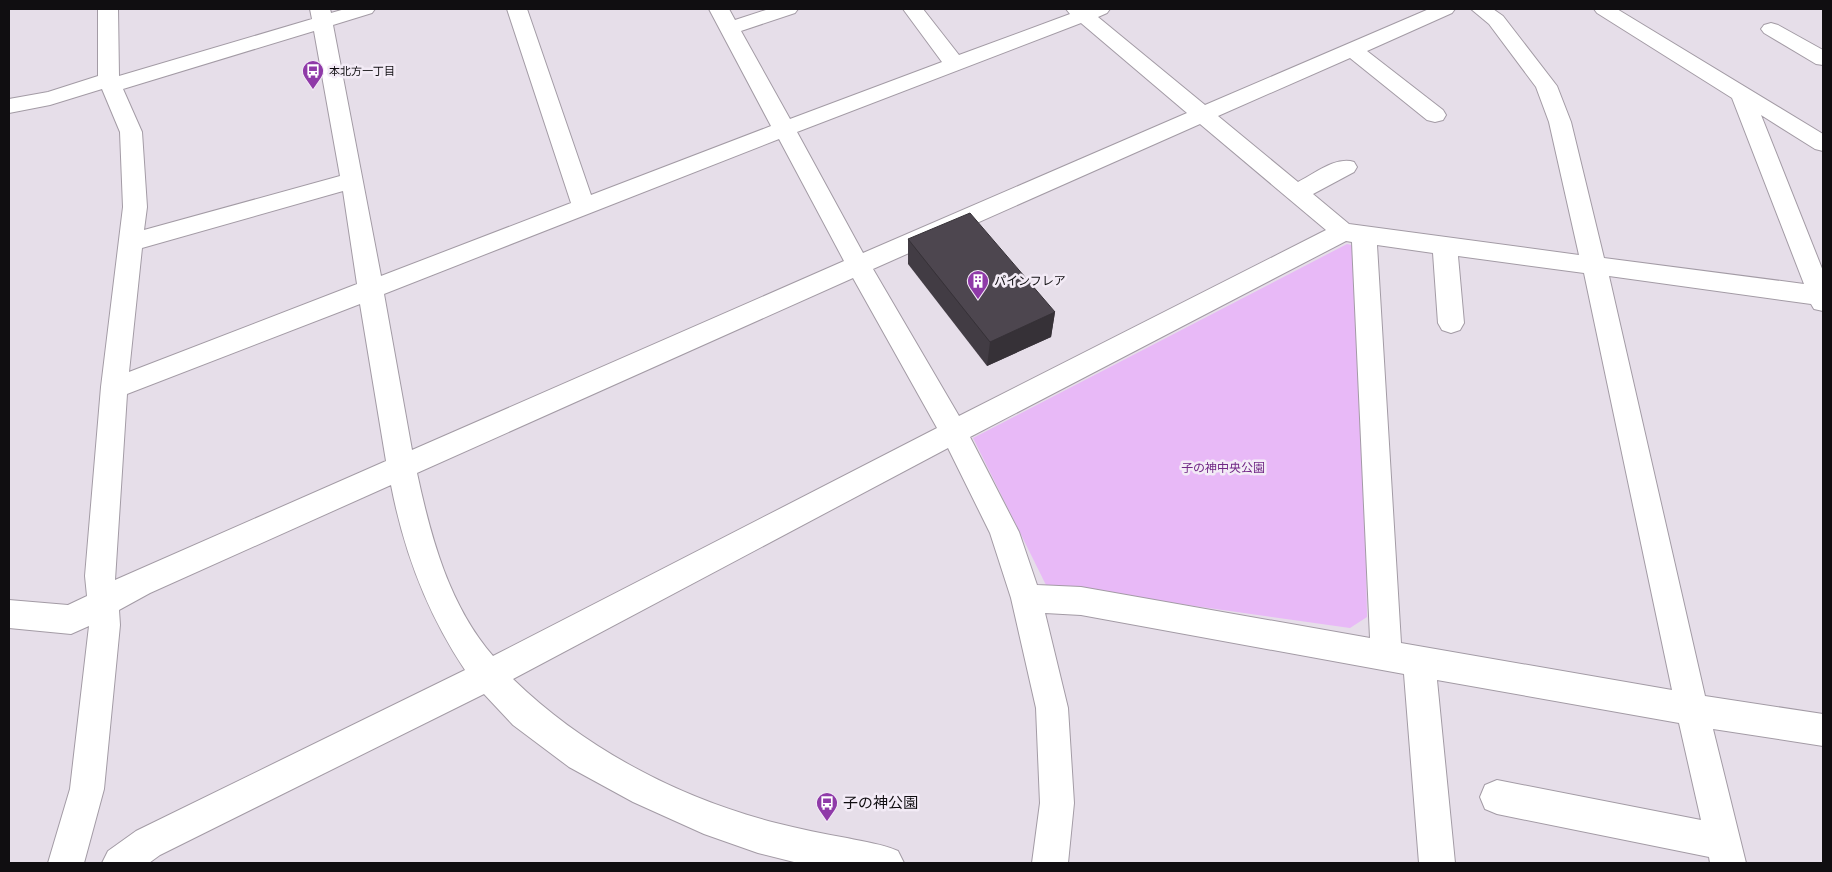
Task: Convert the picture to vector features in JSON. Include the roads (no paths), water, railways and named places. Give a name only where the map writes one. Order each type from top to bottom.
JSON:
[{"type":"street","points":[[61,862],[87,789],[105,625],[100,576],[114,387],[135,207],[131,132],[111,83],[108,9]]},
{"type":"street","points":[[9,106],[111,83],[321,15],[365,9]]},
{"type":"street","points":[[517,9],[584,206]]},
{"type":"street","points":[[788,9],[724,18],[858,265],[954,432],[1004,532],[1026,598],[1052,708],[1057,803],[1050,863]]},
{"type":"street","points":[[913,9],[955,65]]},
{"type":"street","points":[[9,614],[71,620],[139,584],[858,265],[1445,9]]},
{"type":"street","points":[[1481,9],[1496,20],[1512,38],[1546,86],[1560,122],[1726,853],[1497,797]]},
{"type":"street","points":[[1604,9],[1823,144]]},
{"type":"street","points":[[114,387],[129,383],[784,129],[955,65],[1087,11],[1202,114],[1297,193],[1354,234],[1822,298],[1742,95]]},
{"type":"street","points":[[321,15],[402,468],[422,554],[439,598],[460,637],[487,676],[522,712],[561,743],[621,778],[675,805],[742,831],[815,849],[886,863]]},
{"type":"street","points":[[1771,29],[1823,60]]},
{"type":"street","points":[[1351,49],[1435,115]]},
{"type":"street","points":[[1802,131],[1823,120]]},
{"type":"street","points":[[1297,193],[1346,167]]},
{"type":"street","points":[[132,242],[352,181]]},
{"type":"street","points":[[120,863],[148,843],[487,676],[954,432],[1354,234]]},
{"type":"street","points":[[1354,234],[1386,655]]},
{"type":"street","points":[[1445,246],[1451,323]]},
{"type":"street","points":[[1026,598],[1081,601],[1692,710],[1823,730]]},
{"type":"street","points":[[1419,662],[1438,863]]},
{"type":"place","name":"本北方一丁目","points":[[313,90]]},
{"type":"place","name":"パインフレア","points":[[978,300]]},
{"type":"place","name":"子の神公園","points":[[827,822]]},
{"type":"park label","name":"子の神中央公園","points":[[1223,468]]}]
